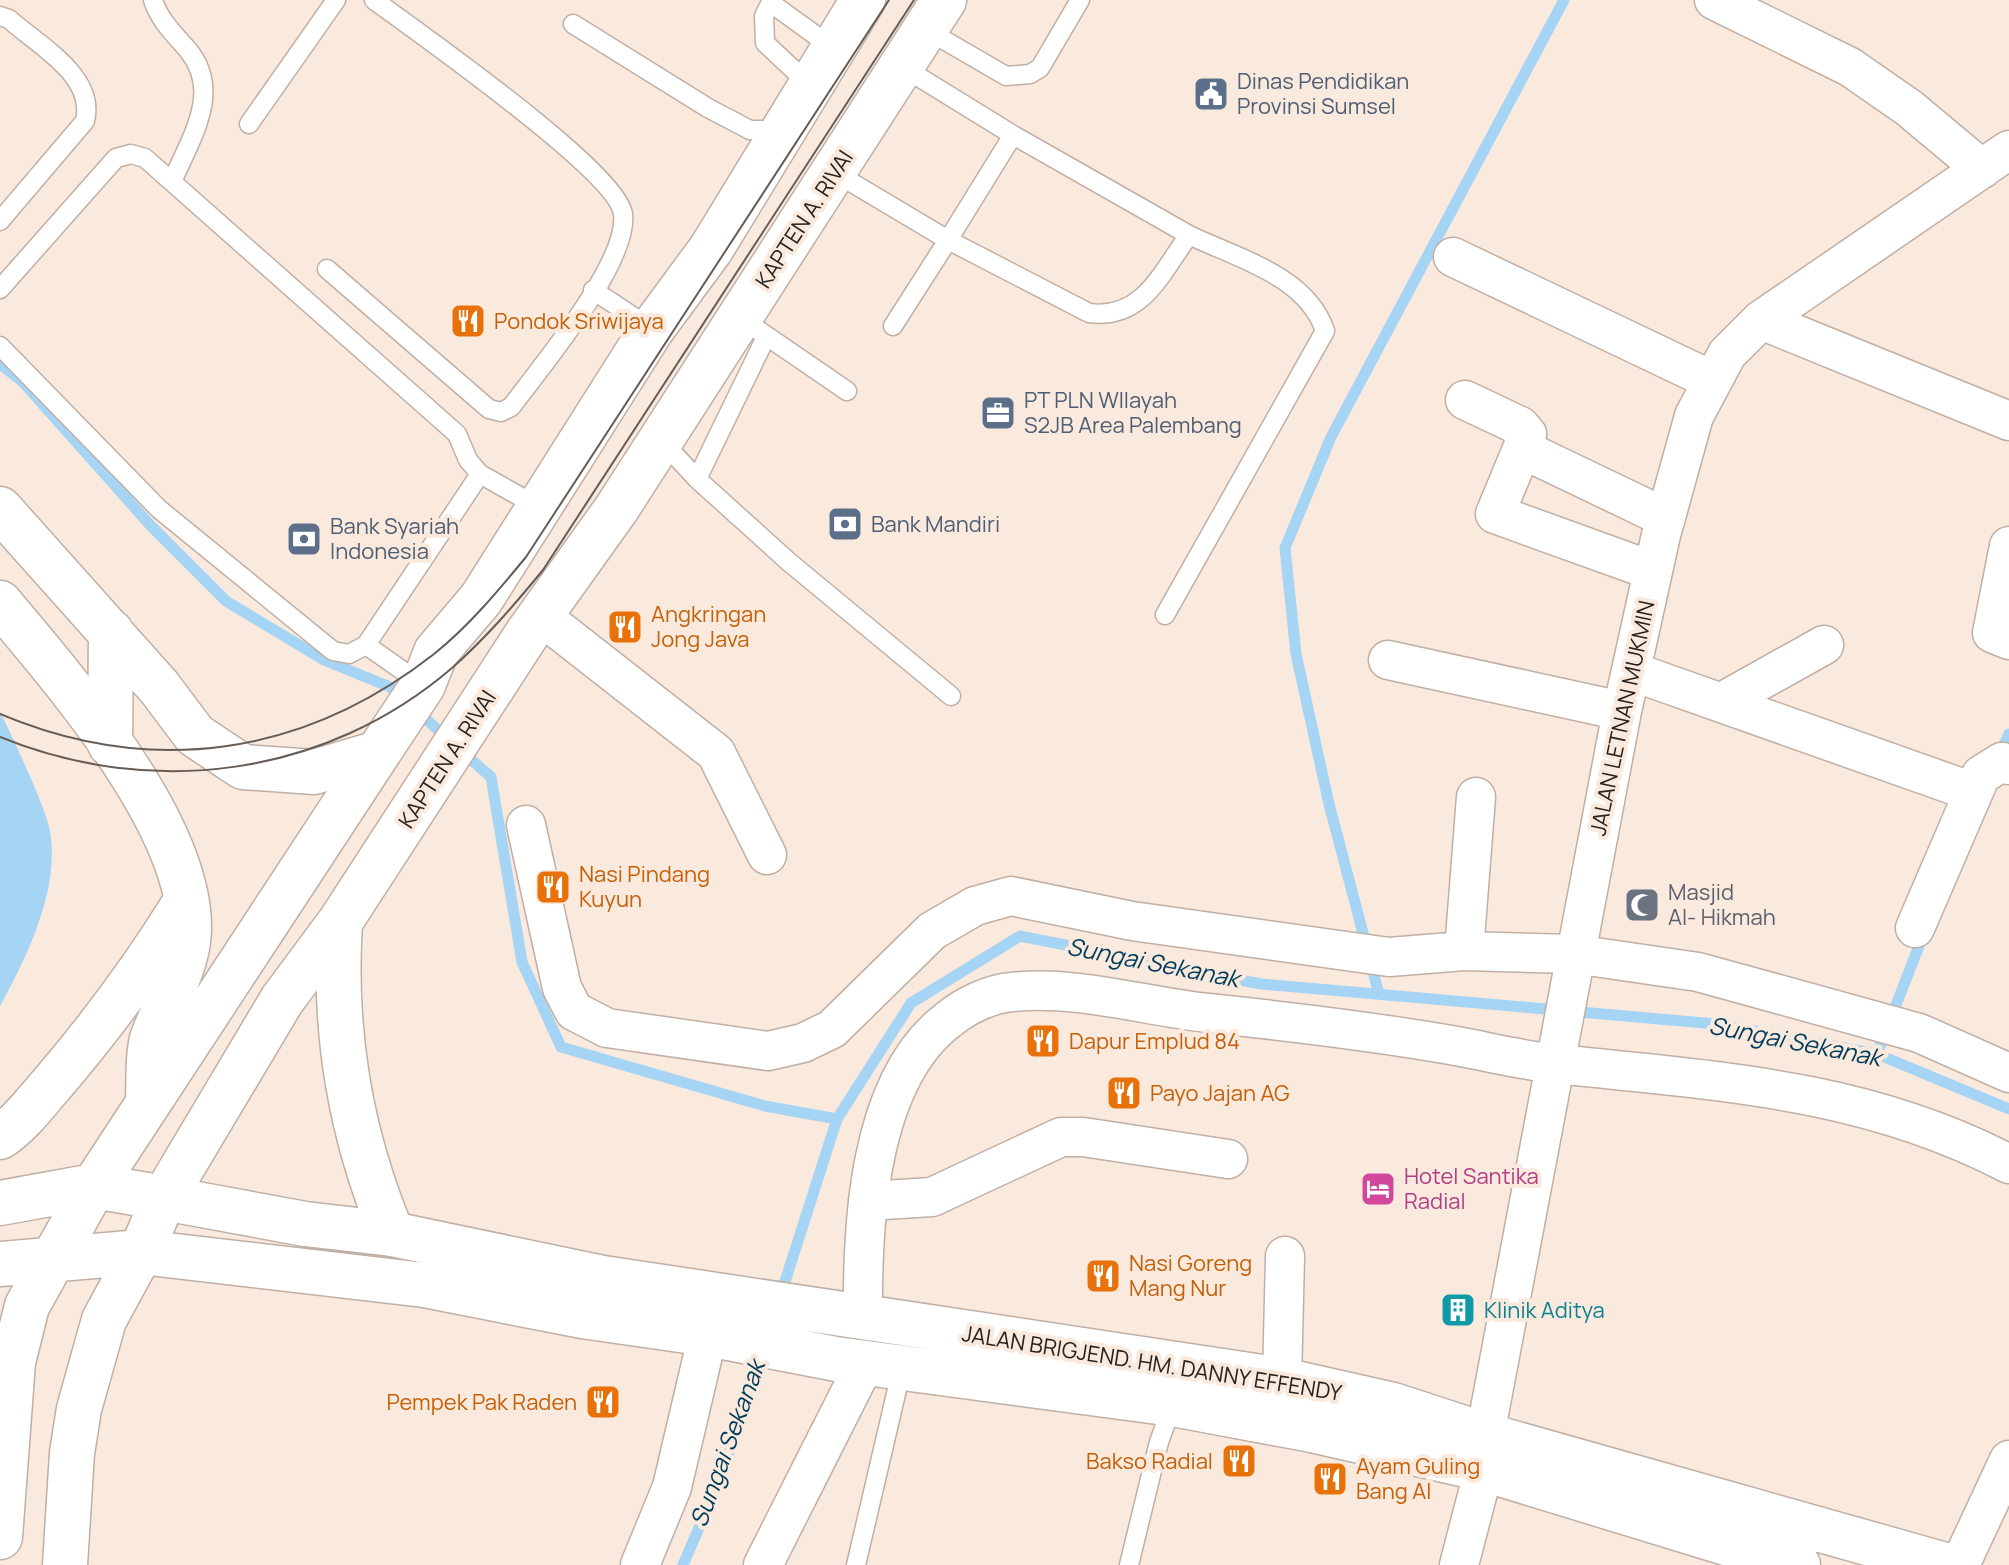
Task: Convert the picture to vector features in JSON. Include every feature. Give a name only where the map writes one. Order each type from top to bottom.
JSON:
[{"type":"main road","points":[[0,1537],[13,1362],[27,1306],[52,1259],[94,1186],[420,691],[436,652],[481,599],[537,506],[652,329],[711,249],[863,0]]},
{"type":"main road","name":"KAPTEN A. RIVAI","points":[[65,1565],[72,1453],[79,1409],[104,1320],[141,1252],[170,1187],[282,1000],[340,922],[541,616],[610,520],[660,439],[754,326],[834,172],[934,15]]},
{"type":"main road","points":[[0,509],[111,632],[195,735],[243,767],[314,772],[384,745]]},
{"type":"main road","points":[[0,603],[110,744],[167,836],[189,896],[188,944],[151,1043],[148,1104],[170,1187]]},
{"type":"main road","points":[[110,744],[111,632]]},
{"type":"main road","points":[[0,1137],[14,1128],[72,1060],[152,955],[189,896]]},
{"type":"main road","points":[[340,922],[338,1014],[345,1074],[361,1149],[392,1234]]},
{"type":"main road","name":"JALAN BRIGJEND. HM. DANNY EFFENDY","points":[[0,1203],[94,1186],[170,1187],[305,1224],[392,1234],[584,1296],[718,1323],[868,1364],[1178,1385],[1282,1380],[1393,1405],[1484,1452],[1798,1565]]},
{"type":"main road","name":"JALAN BRIGJEND. HM. DANNY EFFENDY","points":[[0,1264],[141,1252],[424,1285],[584,1296]]},
{"type":"main road","name":"JALAN BRIGJEND. HM. DANNY EFFENDY","points":[[718,1323],[853,1315],[1178,1385],[1312,1430],[1484,1452],[1945,1565]]},
{"type":"street","points":[[1714,0],[1850,67],[1909,108],[2000,160]]},
{"type":"street","name":"JALAN LETNAN MUKMIN","points":[[1459,1565],[1484,1452],[1622,711],[1653,571],[1694,416],[1727,354],[1761,320],[2000,160]]},
{"type":"street","points":[[1453,257],[1711,380]]},
{"type":"street","points":[[1761,320],[2009,421]]},
{"type":"street","points":[[1465,400],[1520,426],[1527,434],[1495,514],[1653,571]]},
{"type":"street","points":[[1522,449],[1666,518]]},
{"type":"street","points":[[2009,546],[1992,633],[2009,640]]},
{"type":"street","points":[[541,616],[716,753],[767,855]]},
{"type":"street","points":[[1722,702],[1824,645]]},
{"type":"street","points":[[1388,660],[1622,711]]},
{"type":"street","points":[[1631,671],[1722,702],[1991,774],[1915,928]]},
{"type":"street","points":[[1464,951],[1476,797]]},
{"type":"street","points":[[526,825],[562,988],[574,1011],[607,1028],[768,1051],[803,1043],[832,1029],[932,931],[975,906],[1011,896],[1132,921],[1389,957],[1464,951],[1698,972],[1919,1033],[2009,1073]]},
{"type":"street","points":[[853,1315],[862,1236],[878,1144],[896,1092],[915,1054],[946,1021],[977,1002],[1007,992],[1076,993],[1165,1009],[1556,1055],[1784,1090],[1896,1116],[2009,1164]]},
{"type":"street","points":[[868,1201],[932,1197],[1061,1137],[1083,1137],[1228,1159]]},
{"type":"street","points":[[1282,1380],[1285,1256]]},
{"type":"street","points":[[640,1565],[672,1487],[718,1323]]},
{"type":"street","points":[[763,1565],[868,1364]]},
{"type":"street","points":[[1960,1565],[2009,1460]]},
{"type":"lane","points":[[153,0],[158,14],[201,66],[205,82],[201,115],[172,182]]},
{"type":"lane","points":[[249,124],[336,0]]},
{"type":"lane","points":[[327,269],[489,409],[501,412],[511,407],[555,350],[617,253],[622,229],[623,211],[608,187],[504,97],[374,0]]},
{"type":"lane","points":[[934,15],[1006,76],[1017,77],[1040,68],[1080,0]]},
{"type":"lane","points":[[812,87],[765,43],[764,16],[772,2],[835,49]]},
{"type":"lane","points":[[0,16],[9,19],[79,79],[89,107],[85,121],[0,221]]},
{"type":"lane","points":[[573,24],[708,108],[750,130],[783,131]]},
{"type":"lane","points":[[901,66],[1013,135],[1189,235],[1280,278],[1304,295],[1319,314],[1325,331],[1165,615]]},
{"type":"lane","points":[[893,326],[1013,135]]},
{"type":"lane","points":[[0,289],[116,158],[131,154],[145,158],[457,434],[468,460],[480,474],[537,506]]},
{"type":"lane","points":[[834,172],[948,240],[1089,313],[1110,316],[1143,299],[1189,235]]},
{"type":"lane","points":[[593,290],[652,329]]},
{"type":"lane","points":[[697,479],[754,326],[847,391]]},
{"type":"lane","points":[[0,346],[172,520],[333,651],[349,654],[366,645],[480,474]]},
{"type":"lane","points":[[660,439],[697,479],[789,562],[951,696]]},
{"type":"lane","points":[[366,645],[420,691]]},
{"type":"lane","points":[[856,1565],[868,1364]]},
{"type":"lane","points":[[1129,1565],[1159,1442],[1178,1385]]},
{"type":"water","points":[[0,712],[42,806],[50,831],[52,853],[46,899],[39,922],[0,1006]]},
{"type":"waterway","points":[[1379,994],[1329,804],[1296,654],[1285,548],[1331,437],[1564,0]]},
{"type":"waterway","points":[[0,364],[23,382],[151,526],[226,601],[324,660],[390,687],[403,698]]},
{"type":"waterway","points":[[416,710],[448,739]]},
{"type":"waterway","points":[[1999,755],[2009,734]]},
{"type":"waterway","points":[[460,750],[491,777],[522,962],[561,1047],[765,1106],[837,1119]]},
{"type":"waterway","points":[[1877,1054],[1924,933]]},
{"type":"waterway","name":"Sungai Sekanak","points":[[781,1294],[837,1119],[911,1003],[1020,936],[1261,984],[1716,1024],[1877,1054],[2009,1109]]},
{"type":"waterway","name":"Sungai Sekanak","points":[[683,1565],[722,1474],[762,1352]]},
{"type":"tram line","points":[[0,714],[57,734],[114,746],[170,750],[225,746],[280,735],[333,715],[384,688],[434,654],[471,620],[526,557],[889,0]]},
{"type":"tram line","points":[[0,737],[58,756],[117,768],[176,771],[235,767],[293,754],[349,733],[402,705],[452,668],[477,645],[543,570],[914,0]]},
{"type":"place","name":"Dinas Pendidikan Provinsi Sumsel","points":[[1211,94]]},
{"type":"place","name":"Pondok Sriwijaya","points":[[468,321]]},
{"type":"place","name":"PT PLN WIlayah S2JB Area Palembang","points":[[998,413]]},
{"type":"place","name":"Bank Mandiri","points":[[845,524]]},
{"type":"place","name":"Bank Syariah Indonesia","points":[[304,539]]},
{"type":"place","name":"Angkringan Jong Java","points":[[625,627]]},
{"type":"place","name":"Nasi Pindang Kuyun","points":[[553,887]]},
{"type":"place","name":"Masjid Al- Hikmah","points":[[1642,905]]},
{"type":"place","name":"Dapur Emplud 84","points":[[1043,1041]]},
{"type":"place","name":"Payo Jajan AG","points":[[1124,1093]]},
{"type":"place","name":"Hotel Santika Radial","points":[[1378,1189]]},
{"type":"place","name":"Nasi Goreng Mang Nur","points":[[1103,1276]]},
{"type":"place","name":"Klinik Aditya","points":[[1458,1310]]},
{"type":"place","name":"Pempek Pak Raden","points":[[603,1402]]},
{"type":"place","name":"Bakso Radial","points":[[1239,1461]]},
{"type":"place","name":"Ayam Guling Bang Al","points":[[1330,1479]]}]
